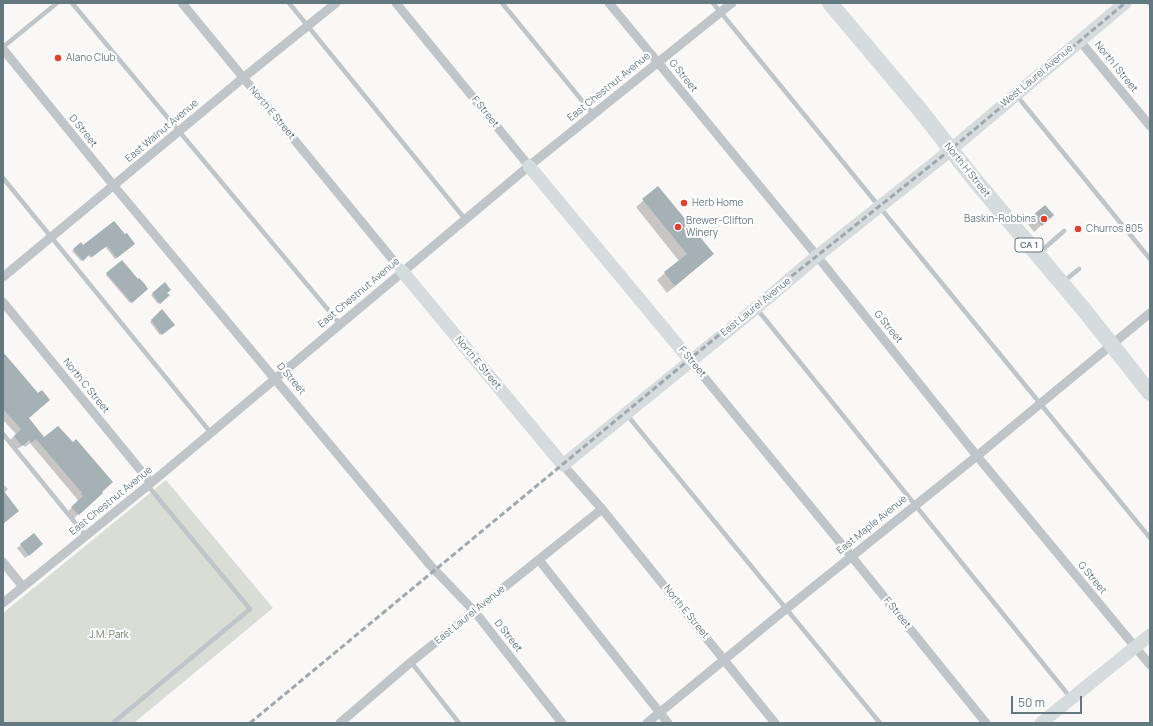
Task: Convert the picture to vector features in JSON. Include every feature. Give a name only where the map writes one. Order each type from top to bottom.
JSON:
[{"type":"highway","name":"North H Street","points":[[830,3],[920,110],[950,150],[1062,283],[1150,394]]},
{"type":"street","name":"North E Street","points":[[182,3],[563,465],[602,509],[775,723]]},
{"type":"street","name":"East Walnut Avenue","points":[[3,277],[336,3]]},
{"type":"street","name":"F Street","points":[[396,3],[852,557],[986,723]]},
{"type":"street","name":"G Street","points":[[609,3],[817,256],[977,456],[1150,665]]},
{"type":"street","name":"East Chestnut Avenue","points":[[3,603],[211,433],[402,271],[529,166],[732,3]]},
{"type":"street","name":"West Laurel Avenue","points":[[950,150],[1125,3]]},
{"type":"street","name":"North I Street","points":[[1080,41],[1150,126]]},
{"type":"street","name":"D Street","points":[[3,48],[114,186],[435,570],[475,612],[562,723]]},
{"type":"street","name":"East Laurel Avenue","points":[[563,465],[817,256],[880,208],[950,150]]},
{"type":"street","name":"North C Street","points":[[3,302],[149,484]]},
{"type":"street","name":"East Maple Avenue","points":[[647,723],[977,456],[1150,313]]},
{"type":"street","name":"East Laurel Avenue","points":[[340,723],[350,720],[411,662],[602,509]]},
{"type":"street","points":[[539,560],[668,723]]},
{"type":"street","points":[[3,562],[23,587]]},
{"type":"street","points":[[1042,723],[1150,635]]},
{"type":"lane","points":[[3,48],[57,3]]},
{"type":"lane","points":[[72,3],[340,324]]},
{"type":"lane","points":[[289,3],[465,219]]},
{"type":"lane","points":[[502,3],[593,114]]},
{"type":"lane","points":[[713,3],[1150,538]]},
{"type":"lane","points":[[1016,94],[1150,259]]},
{"type":"lane","points":[[3,178],[211,433]]},
{"type":"lane","points":[[1037,254],[1064,231]]},
{"type":"lane","points":[[1062,283],[1079,269]]},
{"type":"lane","points":[[755,307],[1071,699]]},
{"type":"lane","points":[[625,413],[880,723]]},
{"type":"lane","points":[[3,434],[86,536]]},
{"type":"lane","points":[[113,723],[250,609],[149,484]]},
{"type":"lane","points":[[411,662],[459,723]]},
{"type":"green space","name":"J.M. Park","points":[[166,480],[273,608],[134,723],[3,723],[3,613]]},
{"type":"building","name":"Brewer-Clifton Winery","points":[[658,186],[714,254],[675,286],[664,272],[687,254],[642,199]]},
{"type":"building","points":[[1045,205],[1054,215],[1042,226],[1033,215]]},
{"type":"building","points":[[114,221],[125,234],[127,233],[135,244],[117,258],[107,246],[92,257],[90,254],[83,261],[73,249],[81,242],[83,245]]},
{"type":"building","points":[[122,260],[148,289],[132,303],[106,273]]},
{"type":"building","points":[[165,282],[171,290],[167,293],[170,295],[160,304],[152,293]]},
{"type":"building","points":[[162,309],[175,325],[162,335],[151,320]]},
{"type":"building","points":[[3,352],[38,393],[42,390],[50,400],[29,418],[44,437],[58,426],[73,442],[76,439],[113,482],[79,515],[71,507],[83,496],[81,494],[82,493],[36,439],[31,443],[29,440],[22,446],[14,436],[21,429],[3,409]]},
{"type":"building","points":[[3,490],[19,511],[3,524]]},
{"type":"building","points":[[34,533],[43,544],[29,556],[20,544]]},
{"type":"railway","points":[[250,723],[754,306],[950,150],[1125,3]]},
{"type":"place","name":"Alano Club","points":[[58,58]]},
{"type":"place","name":"Herb Home","points":[[684,203]]},
{"type":"place","name":"Baskin-Robbins","points":[[1044,219]]},
{"type":"place","name":"Brewer-Clifton Winery","points":[[678,227]]},
{"type":"place","name":"Churros 805","points":[[1078,229]]}]
